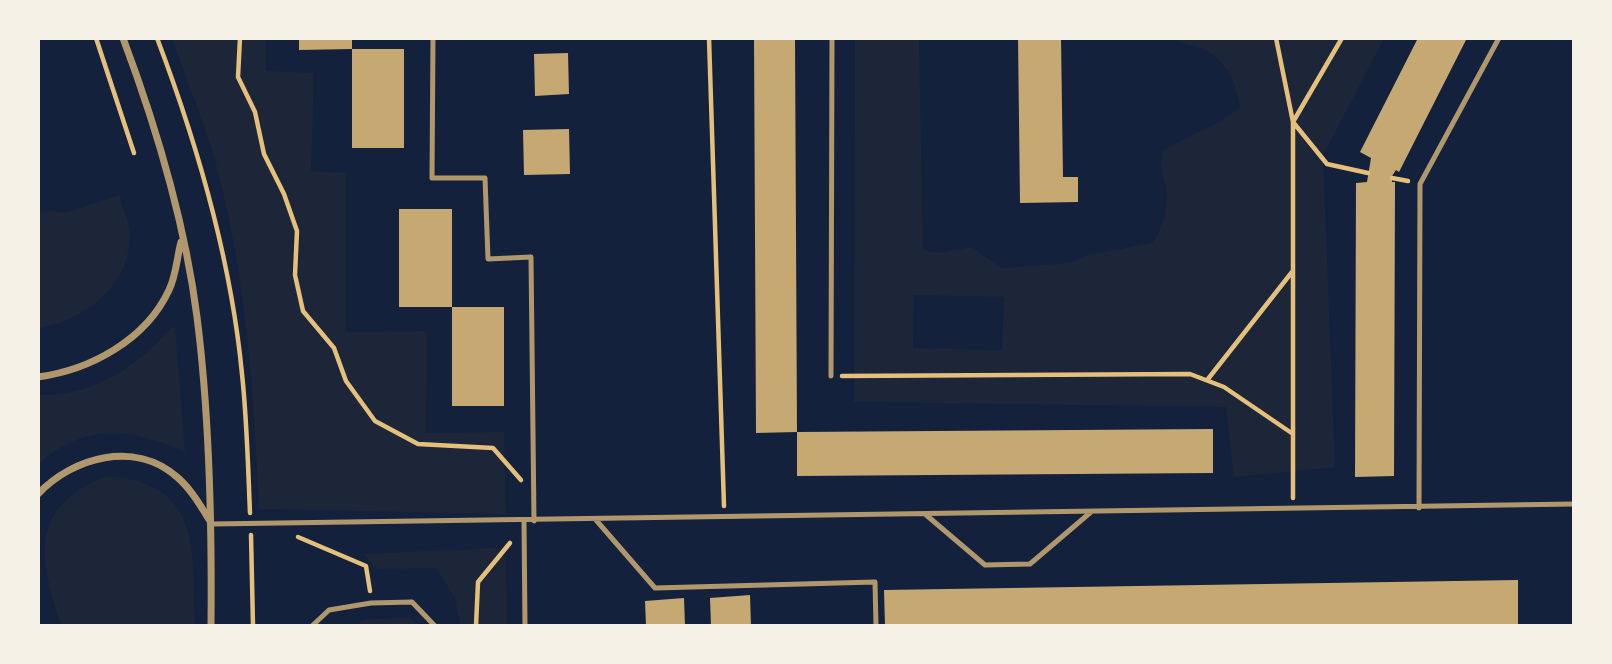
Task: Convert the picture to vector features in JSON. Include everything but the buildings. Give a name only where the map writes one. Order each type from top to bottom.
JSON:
[{"type":"street","points":[[122,38],[158,146],[181,239],[199,338],[212,524],[211,625]]},
{"type":"street","points":[[38,377],[64,374],[96,362],[130,338],[170,289],[181,239]]},
{"type":"street","points":[[38,494],[68,468],[104,456],[141,458],[175,475],[197,499],[212,524]]},
{"type":"lane","points":[[433,38],[432,178],[485,178],[488,259],[531,257],[534,521]]},
{"type":"lane","points":[[831,376],[832,38]]},
{"type":"lane","points":[[1419,508],[1420,184],[1499,38]]},
{"type":"lane","points":[[212,524],[1573,504]]},
{"type":"lane","points":[[925,514],[985,565],[1030,564],[1091,512]]},
{"type":"lane","points":[[596,520],[655,588],[875,582],[876,625]]},
{"type":"lane","points":[[524,521],[525,625]]},
{"type":"lane","points":[[312,625],[329,610],[372,603],[412,602],[435,625]]},
{"type":"path","points":[[96,38],[134,153]]},
{"type":"path","points":[[157,38],[207,185],[223,254],[242,373],[251,525],[253,625]]},
{"type":"path","points":[[240,38],[238,77],[255,112],[264,154],[284,194],[297,231],[295,275],[303,311],[334,348],[346,381],[375,421],[418,444],[493,447],[535,497]]},
{"type":"path","points":[[709,38],[724,517]]},
{"type":"path","points":[[1276,38],[1293,122],[1293,509]]},
{"type":"path","points":[[1293,122],[1342,38]]},
{"type":"path","points":[[1293,122],[1327,164],[1368,173]]},
{"type":"path","points":[[1208,379],[1293,271]]},
{"type":"path","points":[[831,376],[1190,374],[1208,379],[1293,434]]},
{"type":"path","points":[[268,524],[366,566],[372,603]]},
{"type":"path","points":[[476,625],[478,582],[488,567],[502,554]]},
{"type":"shaded area","points":[[172,39],[266,39],[266,71],[314,73],[311,171],[346,173],[346,332],[427,331],[426,433],[504,432],[506,514],[259,509],[248,344],[237,262],[210,144]]},
{"type":"shaded area","points":[[855,39],[919,39],[923,250],[939,253],[972,247],[1001,268],[1071,263],[1087,255],[1154,243],[1167,203],[1161,166],[1163,151],[1222,120],[1240,107],[1233,80],[1217,58],[1201,48],[1176,39],[1384,39],[1323,155],[1335,467],[1234,477],[1226,407],[854,402]],"holes":[[[914,295],[1004,297],[1002,350],[913,348]]]},
{"type":"shaded area","points":[[119,195],[130,236],[122,271],[113,285],[87,309],[56,324],[39,328],[39,210],[66,213]]},
{"type":"shaded area","points":[[175,327],[185,452],[147,438],[110,434],[74,441],[56,450],[39,464],[39,395],[59,394],[96,385],[128,367]]},
{"type":"shaded area","points":[[107,476],[138,481],[161,492],[176,507],[186,525],[191,547],[195,625],[61,625],[48,577],[46,537],[52,519],[63,503],[81,489]]},
{"type":"shaded area","points":[[496,548],[506,559],[507,625],[460,625],[455,598],[436,568],[376,569],[364,554]]},
{"type":"shaded area","points":[[409,617],[417,625],[356,625],[363,620]]}]
